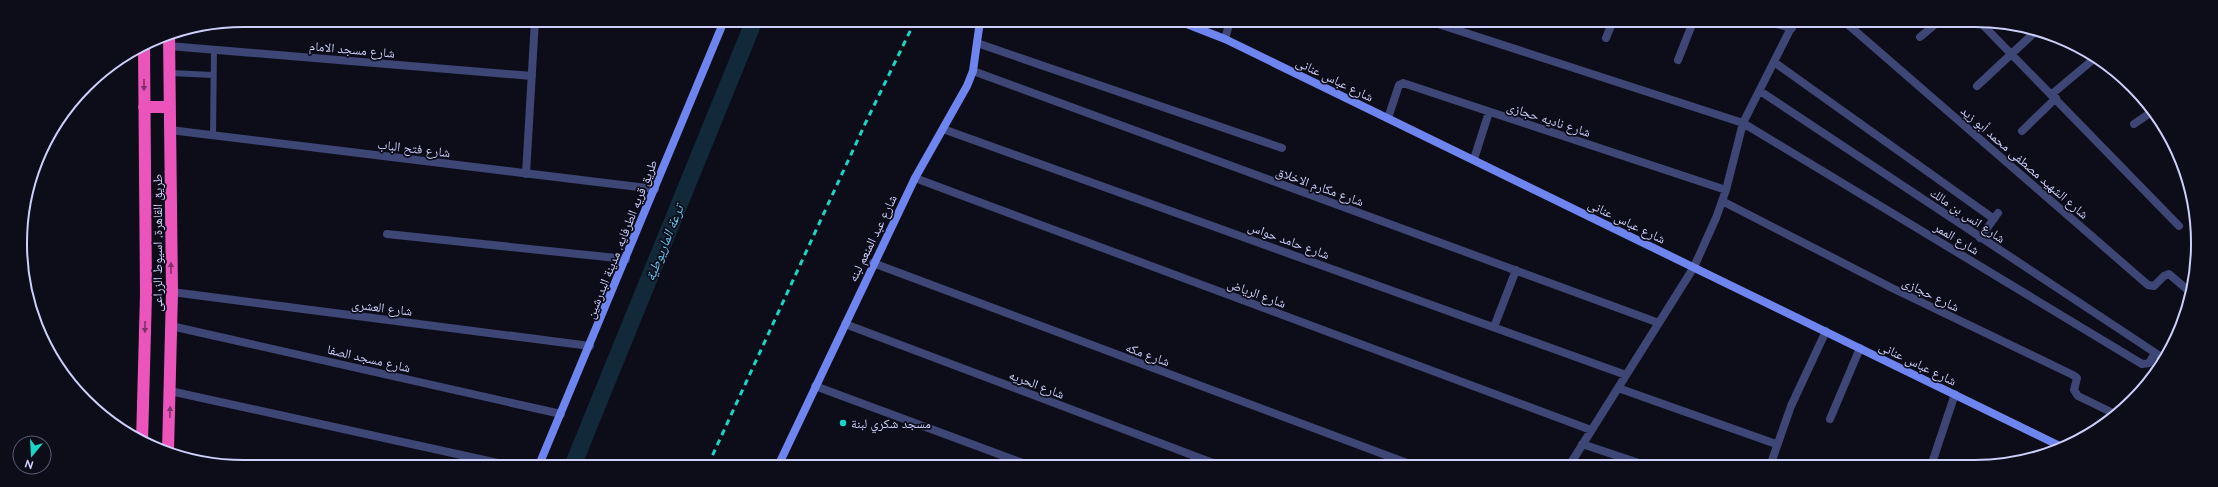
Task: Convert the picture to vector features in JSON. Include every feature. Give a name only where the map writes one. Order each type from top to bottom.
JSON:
[{"type":"highway","name":"طريق القاهرة, اسيوط الزراعى","points":[[168,447],[172,292],[169,40]]},
{"type":"highway","name":"طريق القاهرة, اسيوط الزراعى","points":[[142,435],[146,294],[144,51]]},
{"type":"highway","points":[[144,107],[170,107]]},
{"type":"main road","name":"طريق قريه الطرفايه, مدينة البدرشين","points":[[541,460],[590,346],[721,27]]},
{"type":"main road","name":"شارع عبد المنعم لبنه","points":[[783,460],[815,386],[915,178],[960,102],[973,71],[979,27]]},
{"type":"main road","name":"شارع عباس عنانى","points":[[1194,27],[1225,39],[1474,159],[2056,444]]},
{"type":"street","points":[[526,174],[535,27]]},
{"type":"street","points":[[1225,39],[1228,27]]},
{"type":"street","points":[[1447,27],[1743,123]]},
{"type":"street","points":[[1606,38],[1611,27]]},
{"type":"street","points":[[1678,60],[1691,27]]},
{"type":"street","points":[[1573,460],[1694,267],[1726,190],[1743,123],[1792,27]]},
{"type":"street","name":"شارع الشهيد مصطفى محمد أبو زيد","points":[[1851,27],[2148,285],[2154,286],[2164,276],[2169,274],[2186,289]]},
{"type":"street","points":[[1920,38],[1932,27]]},
{"type":"street","points":[[1985,27],[2054,96],[2179,226]]},
{"type":"street","points":[[1977,86],[2032,34]]},
{"type":"street","name":"شارع مسجد الامام","points":[[169,40],[214,49],[532,76]]},
{"type":"street","points":[[977,43],[1282,148]]},
{"type":"street","points":[[2022,131],[2054,96],[2092,61]]},
{"type":"street","points":[[1774,62],[1996,216],[1980,238]]},
{"type":"street","name":"شارع مكارم الاخلاق","points":[[973,71],[1659,323]]},
{"type":"street","name":"شارع ناديه حجازى","points":[[1388,118],[1399,85],[1402,83],[1726,190]]},
{"type":"street","name":"شارع انس بن مالك","points":[[1760,91],[2160,356]]},
{"type":"street","points":[[1474,159],[1489,112]]},
{"type":"street","points":[[2134,124],[2148,114]]},
{"type":"street","name":"شارع الممر","points":[[1743,123],[2142,364],[2149,363],[2155,353]]},
{"type":"street","name":"شارع حامد حواس","points":[[943,129],[1626,375]]},
{"type":"street","name":"شارع فتح الباب","points":[[170,130],[655,189]]},
{"type":"street","name":"شارع الرياض","points":[[915,178],[1591,430]]},
{"type":"street","name":"شارع حجازى","points":[[1722,201],[1892,288],[2073,375],[2076,378],[2074,390],[2078,396],[2110,412]]},
{"type":"street","points":[[387,234],[626,259]]},
{"type":"street","name":"شارع مكه","points":[[874,263],[1399,460]]},
{"type":"street","points":[[1494,327],[1516,270]]},
{"type":"street","name":"شارع العشرى","points":[[172,292],[590,346]]},
{"type":"street","name":"شارع الحريه","points":[[845,324],[1205,460]]},
{"type":"street","name":"شارع مسجد الصفا","points":[[171,326],[561,414]]},
{"type":"street","points":[[1772,460],[1776,444],[1807,368],[1826,331]]},
{"type":"street","points":[[1830,420],[1860,348]]},
{"type":"street","points":[[815,386],[1015,460]]},
{"type":"street","points":[[1618,388],[1776,444]]},
{"type":"street","points":[[170,391],[484,460]]},
{"type":"street","points":[[1933,460],[1955,394]]},
{"type":"street","points":[[1582,444],[1630,460]]},
{"type":"lane","points":[[213,135],[214,49]]},
{"type":"lane","points":[[170,73],[213,75]]},
{"type":"waterway","name":"ترعة الماريوطية","points":[[575,460],[752,27]]},
{"type":"railway","points":[[710,460],[865,124],[912,27]]},
{"type":"place","name":"مسجد شكري لبنة","points":[[843,423]]}]
